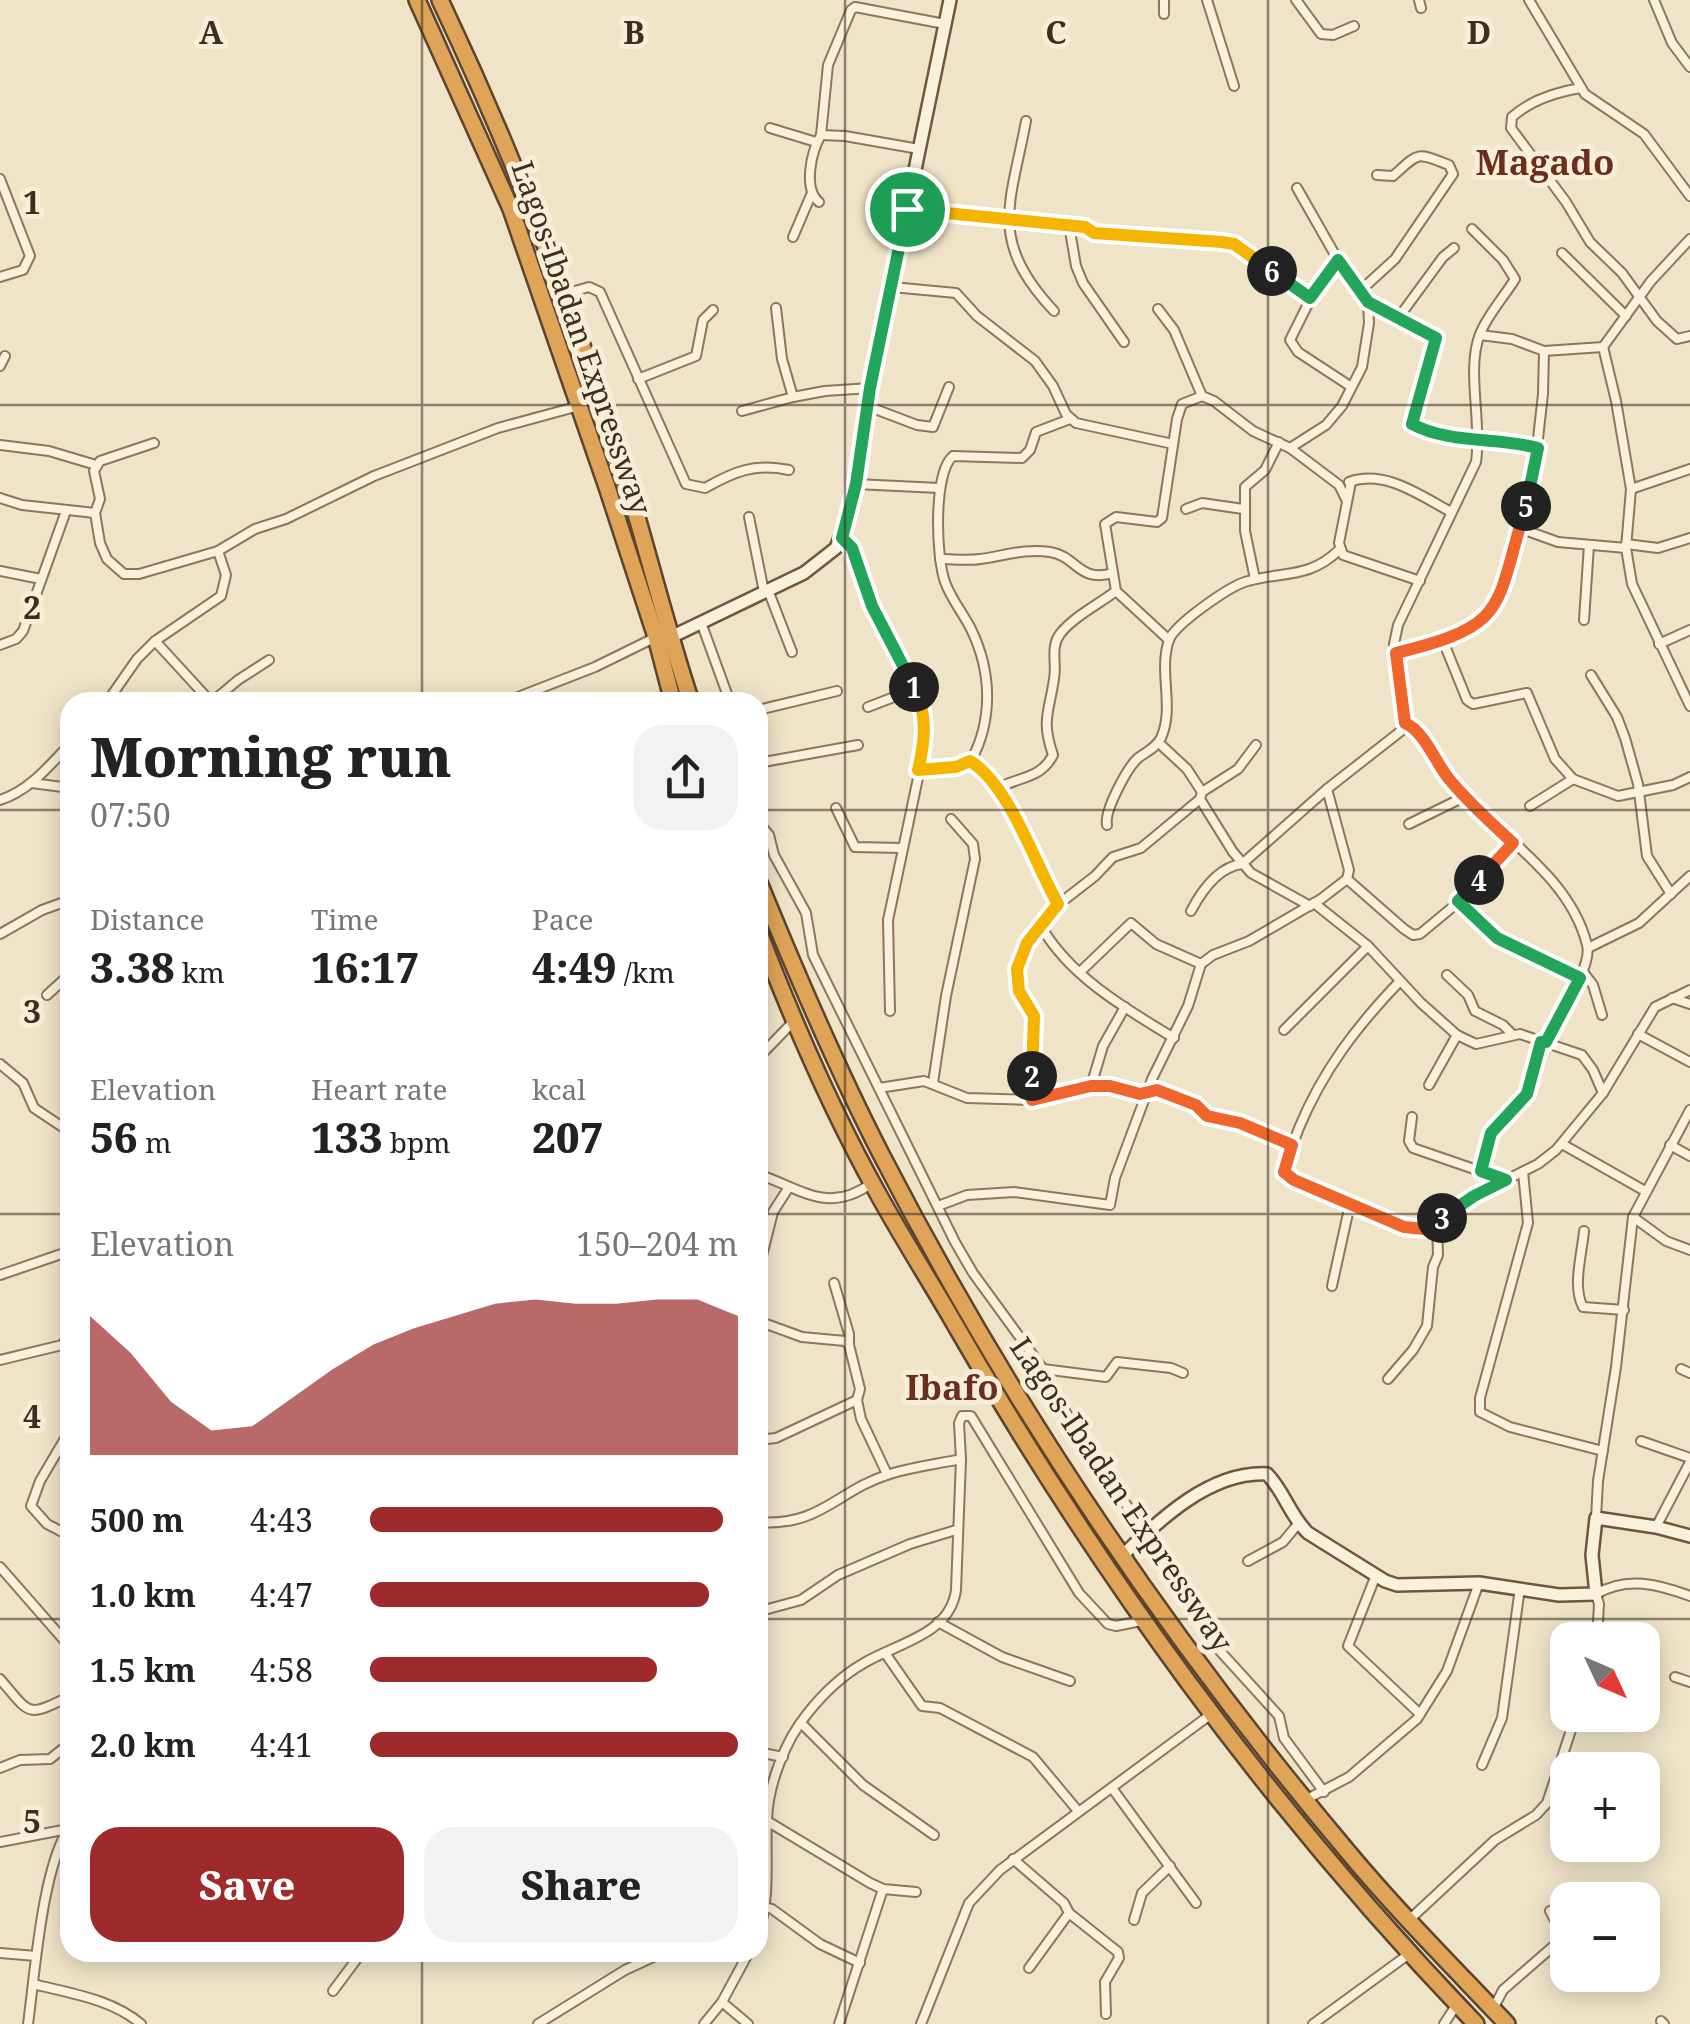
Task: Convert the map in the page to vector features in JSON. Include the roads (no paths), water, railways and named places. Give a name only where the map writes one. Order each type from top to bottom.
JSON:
[{"type":"highway","name":"Lagos-Ibadan Expressway","points":[[417,0],[511,209],[663,638],[687,692]]},
{"type":"highway","name":"Lagos-Ibadan Expressway","points":[[440,0],[498,128],[564,294],[627,484],[663,638],[671,692]]},
{"type":"highway","name":"Lagos-Ibadan Expressway","points":[[768,903],[882,1156],[1055,1456],[1238,1718],[1408,1921],[1507,2024]]},
{"type":"highway","name":"Lagos-Ibadan Expressway","points":[[768,955],[794,1021],[872,1182],[1054,1492],[1141,1620],[1271,1793],[1409,1954],[1476,2024]]},
{"type":"street","points":[[530,692],[702,625],[824,560],[842,538],[856,484],[870,388],[950,0]]},
{"type":"street","points":[[1164,0],[1164,14]]},
{"type":"street","points":[[1207,0],[1234,86]]},
{"type":"street","points":[[1296,0],[1321,34],[1333,35],[1354,26]]},
{"type":"street","points":[[1529,0],[1590,100],[1644,134],[1690,196]]},
{"type":"street","points":[[1654,0],[1672,43],[1690,67]]},
{"type":"street","points":[[793,237],[811,195],[809,186],[828,65],[851,10],[945,24]]},
{"type":"street","points":[[1581,88],[1551,94],[1518,112],[1512,117],[1512,128],[1590,242],[1677,339],[1690,336]]},
{"type":"street","points":[[1026,120],[1006,220],[1026,276],[1054,310]]},
{"type":"street","points":[[770,128],[818,139],[844,136],[920,150]]},
{"type":"street","points":[[1360,292],[1396,259],[1452,174],[1449,165],[1421,154],[1414,155],[1393,176],[1377,175]]},
{"type":"street","points":[[0,179],[30,256],[23,270],[2,275]]},
{"type":"street","points":[[1297,188],[1338,260],[1368,302],[1436,338],[1412,424],[1444,437],[1504,440],[1538,448]]},
{"type":"street","points":[[811,195],[819,202]]},
{"type":"street","points":[[907,209],[1085,227],[1094,233],[1234,244],[1310,298]]},
{"type":"street","points":[[1069,225],[1083,283],[1124,342]]},
{"type":"street","points":[[1191,910],[1227,867],[1242,864],[1405,723],[1394,636],[1468,481],[1480,438],[1475,369],[1480,335],[1516,280],[1472,230]]},
{"type":"street","points":[[1603,347],[1640,295],[1690,239]]},
{"type":"street","points":[[1399,316],[1454,248]]},
{"type":"street","points":[[1562,252],[1626,316]]},
{"type":"street","points":[[1338,260],[1310,298],[1290,340],[1350,386]]},
{"type":"street","points":[[564,294],[590,287],[600,292],[686,484],[706,488],[738,470],[762,466],[788,470]]},
{"type":"street","points":[[892,287],[956,293],[978,316],[1035,361],[1053,386],[1067,418]]},
{"type":"street","points":[[1290,448],[1334,417],[1362,367],[1369,324],[1368,302]]},
{"type":"street","points":[[776,308],[782,358],[793,398]]},
{"type":"street","points":[[1158,309],[1174,330],[1202,396]]},
{"type":"street","points":[[638,379],[696,356],[703,320],[713,310]]},
{"type":"street","points":[[1480,335],[1512,338],[1544,350],[1603,347]]},
{"type":"street","points":[[1603,347],[1631,489],[1626,546],[1632,584],[1690,706]]},
{"type":"street","points":[[1396,653],[1443,641],[1482,622],[1496,605],[1533,483],[1544,350]]},
{"type":"street","points":[[742,411],[825,391],[870,388]]},
{"type":"street","points":[[867,406],[930,428],[938,419],[949,388]]},
{"type":"street","points":[[1169,640],[1116,591],[1105,524],[1116,516],[1160,521],[1182,404],[1189,398],[1202,396],[1214,401],[1253,432],[1290,448],[1340,484],[1347,501]]},
{"type":"street","points":[[154,444],[119,452],[96,465],[94,471],[100,499],[95,513],[107,559],[124,574],[139,574],[218,551],[374,476],[498,428],[580,406]]},
{"type":"street","points":[[918,770],[956,767],[970,761],[988,721],[986,682],[972,630],[944,580],[940,559],[939,488],[950,458],[1022,458],[1030,450],[1036,432],[1067,418],[1107,431],[1173,444]]},
{"type":"street","points":[[1255,579],[1243,509],[1246,487],[1265,470],[1279,442]]},
{"type":"street","points":[[0,445],[49,451],[96,465]]},
{"type":"street","points":[[1631,489],[1690,469]]},
{"type":"street","points":[[1340,484],[1356,480],[1397,484],[1451,512]]},
{"type":"street","points":[[1107,825],[1109,804],[1134,761],[1159,743],[1168,715],[1165,675],[1169,640],[1182,622],[1238,584],[1300,574],[1324,564],[1339,550],[1351,482]]},
{"type":"street","points":[[856,484],[939,488]]},
{"type":"street","points":[[0,498],[95,513]]},
{"type":"street","points":[[1186,508],[1202,503],[1243,509]]},
{"type":"street","points":[[0,645],[23,631],[66,511]]},
{"type":"street","points":[[749,517],[766,591],[792,652]]},
{"type":"street","points":[[1519,528],[1558,542],[1589,546],[1658,548],[1690,538]]},
{"type":"street","points":[[842,538],[852,548],[872,606],[915,690],[926,740],[888,920],[890,1011]]},
{"type":"street","points":[[1584,620],[1589,546]]},
{"type":"street","points":[[1339,550],[1347,559],[1420,581]]},
{"type":"street","points":[[114,692],[154,641],[221,596],[226,575],[218,551]]},
{"type":"street","points":[[940,559],[1052,552],[1093,576],[1113,573]]},
{"type":"street","points":[[0,571],[41,579]]},
{"type":"street","points":[[995,784],[1002,786],[1019,777],[1033,776],[1050,762],[1053,755],[1046,712],[1054,683],[1056,641],[1064,630],[1116,591]]},
{"type":"street","points":[[702,625],[726,692]]},
{"type":"street","points":[[1659,644],[1690,630]]},
{"type":"street","points":[[154,641],[202,692]]},
{"type":"street","points":[[1443,641],[1466,700],[1473,704],[1524,692],[1530,696],[1554,759],[1572,779],[1618,796],[1673,785],[1690,776]]},
{"type":"street","points":[[223,692],[270,660]]},
{"type":"street","points":[[1591,675],[1617,717],[1640,793],[1646,856],[1671,894]]},
{"type":"street","points":[[868,708],[915,690]]},
{"type":"street","points":[[768,708],[837,691]]},
{"type":"street","points":[[1405,723],[1420,735],[1435,761],[1464,796],[1558,891],[1588,948],[1581,975],[1543,1042],[1527,1094],[1491,1133],[1481,1171]]},
{"type":"street","points":[[1159,743],[1194,777],[1242,864],[1268,884],[1312,905],[1368,946],[1457,1035],[1476,1044],[1512,1034],[1582,1055],[1594,1070],[1603,1093]]},
{"type":"street","points":[[1032,1100],[1034,1016],[1019,991],[1017,969],[1027,943],[1058,904],[1089,881],[1112,857],[1140,848],[1238,769],[1256,744]]},
{"type":"street","points":[[768,761],[858,746]]},
{"type":"street","points":[[0,800],[14,796],[32,783],[60,754]]},
{"type":"street","points":[[970,761],[995,784],[1018,819],[1058,904]]},
{"type":"street","points":[[1530,806],[1572,779]]},
{"type":"street","points":[[32,783],[60,787]]},
{"type":"street","points":[[938,1206],[956,1197],[1014,1192],[1110,1205],[1115,1178],[1201,964],[1312,905],[1347,879],[1349,870],[1326,789]]},
{"type":"street","points":[[1409,824],[1464,796]]},
{"type":"street","points":[[836,808],[855,847],[902,848]]},
{"type":"street","points":[[933,1083],[946,996],[975,859],[967,835],[951,820]]},
{"type":"street","points":[[768,833],[774,855],[806,913],[813,955],[904,1145],[972,1273],[1043,1370],[1072,1424],[1146,1534]]},
{"type":"street","points":[[1347,879],[1380,911],[1414,935],[1420,934],[1513,843]]},
{"type":"street","points":[[1588,948],[1639,923],[1690,876]]},
{"type":"street","points":[[1458,901],[1497,938],[1594,984],[1602,1015]]},
{"type":"street","points":[[0,934],[60,904]]},
{"type":"street","points":[[1080,972],[1131,923],[1156,944],[1201,964]]},
{"type":"street","points":[[1041,926],[1080,972],[1125,1008],[1174,1038]]},
{"type":"street","points":[[1284,1030],[1368,946]]},
{"type":"street","points":[[1446,975],[1468,995],[1475,1011],[1512,1034]]},
{"type":"street","points":[[1400,981],[1360,1023],[1330,1066],[1284,1167],[1288,1176],[1350,1204],[1404,1227],[1424,1229],[1562,1144],[1603,1093],[1655,1006],[1690,990]]},
{"type":"street","points":[[46,995],[60,983]]},
{"type":"street","points":[[1672,998],[1690,1004]]},
{"type":"street","points":[[1091,1086],[1096,1061],[1125,1008]]},
{"type":"street","points":[[768,1048],[794,1021]]},
{"type":"street","points":[[1638,1034],[1690,1062]]},
{"type":"street","points":[[1429,1085],[1457,1035]]},
{"type":"street","points":[[843,1073],[863,1060]]},
{"type":"street","points":[[0,1064],[23,1083],[34,1108],[60,1125]]},
{"type":"street","points":[[879,1088],[933,1083],[968,1098],[1032,1100],[1091,1086],[1110,1086],[1140,1094],[1157,1090],[1185,1100],[1207,1116],[1240,1123],[1292,1145]]},
{"type":"street","points":[[1598,1622],[1600,1604],[1592,1555],[1633,1216],[1690,1110]]},
{"type":"street","points":[[1412,1118],[1408,1141],[1413,1148],[1506,1180]]},
{"type":"street","points":[[1562,1144],[1645,1191]]},
{"type":"street","points":[[1670,1145],[1690,1156]]},
{"type":"street","points":[[1522,1172],[1528,1224],[1480,1398],[1480,1412],[1510,1426],[1603,1451]]},
{"type":"street","points":[[768,1178],[831,1201],[851,1196],[872,1182]]},
{"type":"street","points":[[768,1232],[773,1212],[789,1187]]},
{"type":"street","points":[[1332,1286],[1350,1204]]},
{"type":"street","points":[[1633,1216],[1666,1241],[1690,1250]]},
{"type":"street","points":[[1388,1379],[1427,1326],[1432,1274],[1438,1255],[1438,1222]]},
{"type":"street","points":[[1584,1231],[1580,1304],[1624,1310]]},
{"type":"street","points":[[0,1274],[60,1254]]},
{"type":"street","points":[[834,1283],[860,1388],[857,1400],[861,1418],[888,1474]]},
{"type":"street","points":[[768,1325],[802,1337],[845,1341],[849,1345]]},
{"type":"street","points":[[0,1360],[60,1345]]},
{"type":"street","points":[[1043,1370],[1106,1377],[1117,1362],[1172,1368],[1183,1373]]},
{"type":"street","points":[[768,1439],[857,1400]]},
{"type":"street","points":[[768,1802],[783,1758],[801,1723],[842,1678],[918,1638],[950,1610],[954,1599],[961,1460],[959,1423],[967,1414],[972,1416],[1019,1491],[1078,1593],[1108,1624],[1141,1620]]},
{"type":"street","points":[[1642,1441],[1690,1460],[1656,1527]]},
{"type":"street","points":[[60,1450],[40,1481],[31,1506],[46,1524],[60,1531]]},
{"type":"street","points":[[768,1523],[785,1524],[803,1519],[888,1474],[961,1460]]},
{"type":"street","points":[[1122,1556],[1204,1490],[1230,1478],[1268,1474],[1298,1524],[1398,1585],[1479,1583],[1559,1595],[1596,1594],[1610,1586],[1635,1582],[1664,1586],[1690,1596]]},
{"type":"street","points":[[1596,1518],[1690,1536]]},
{"type":"street","points":[[1248,1561],[1283,1542],[1298,1524]]},
{"type":"street","points":[[768,1608],[811,1596],[826,1582],[866,1563],[956,1530]]},
{"type":"street","points":[[0,1567],[60,1636]]},
{"type":"street","points":[[1376,1575],[1348,1646],[1420,1714]]},
{"type":"street","points":[[1304,1800],[1349,1777],[1420,1714],[1447,1671],[1479,1583]]},
{"type":"street","points":[[1482,1765],[1502,1718],[1520,1588]]},
{"type":"street","points":[[938,1622],[1002,1657],[1070,1681]]},
{"type":"street","points":[[1220,1651],[1280,1716],[1284,1738],[1324,1792]]},
{"type":"street","points":[[884,1653],[922,1706],[940,1708],[1033,1757],[1078,1811]]},
{"type":"street","points":[[1675,1677],[1690,1682]]},
{"type":"street","points":[[1,1683],[28,1710],[37,1712],[60,1701]]},
{"type":"street","points":[[921,2024],[969,1902],[1014,1859],[1210,1715]]},
{"type":"street","points":[[801,1723],[863,1784],[934,1835]]},
{"type":"street","points":[[1408,1921],[1495,1840],[1536,1815],[1546,1803],[1570,1732]]},
{"type":"street","points":[[0,1768],[20,1760],[50,1759],[60,1751]]},
{"type":"street","points":[[768,1754],[783,1758]]},
{"type":"street","points":[[1112,1788],[1196,1903]]},
{"type":"street","points":[[768,1826],[883,1888],[916,1892]]},
{"type":"street","points":[[0,1842],[60,1829]]},
{"type":"street","points":[[28,2024],[36,1956],[60,1843]]},
{"type":"street","points":[[1014,1859],[1064,1903],[1069,1913],[1118,1952],[1119,1958],[1106,1982],[1106,2014]]},
{"type":"street","points":[[1134,1920],[1142,1892],[1170,1866]]},
{"type":"street","points":[[841,2023],[883,1888]]},
{"type":"street","points":[[768,1910],[779,1912],[820,1944],[860,1963]]},
{"type":"street","points":[[1029,1968],[1069,1913]]},
{"type":"street","points":[[1492,2009],[1503,1990],[1550,1949]]},
{"type":"street","points":[[0,1953],[36,1956]]},
{"type":"street","points":[[1313,2024],[1409,1954]]},
{"type":"street","points":[[333,1991],[355,1962]]},
{"type":"street","points":[[538,2024],[642,1962]]},
{"type":"street","points":[[704,2024],[722,2002],[744,1962]]},
{"type":"street","points":[[33,1984],[92,1999],[130,2014],[142,2024]]},
{"type":"street","points":[[722,2002],[748,2024]]},
{"type":"street","points":[[1444,2024],[1457,2004]]},
{"type":"district","name":"Magado","points":[[1545,163]]},
{"type":"district","name":"Ibafo","points":[[952,1388]]}]
